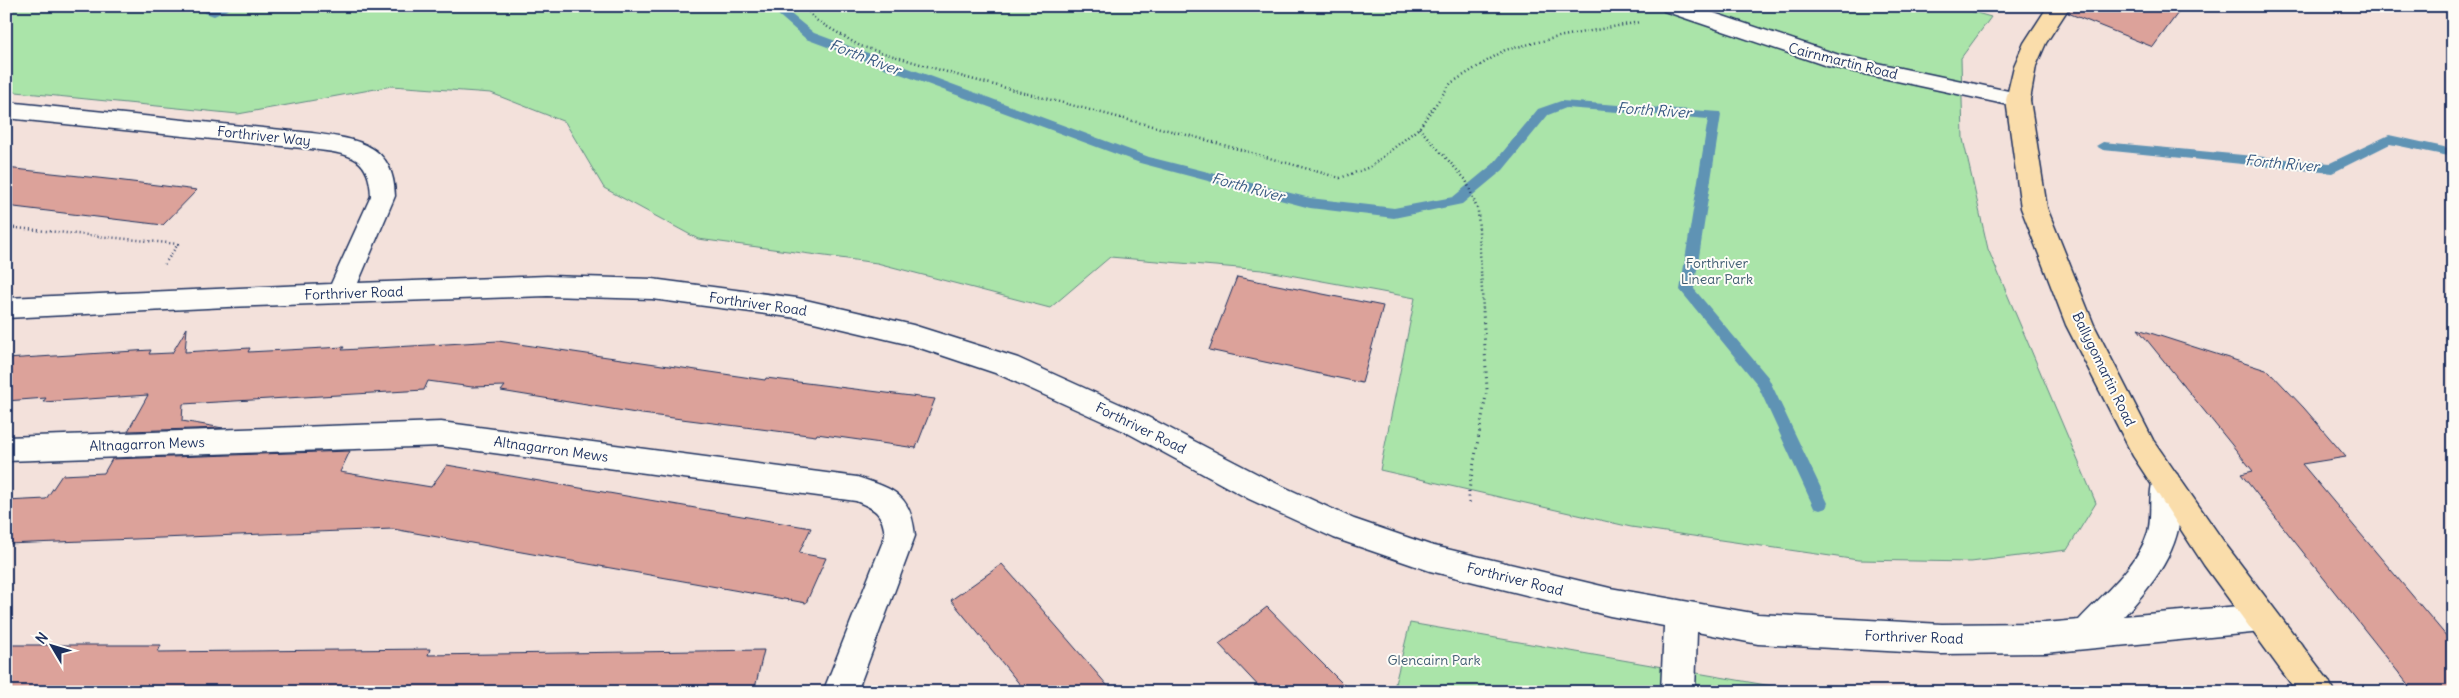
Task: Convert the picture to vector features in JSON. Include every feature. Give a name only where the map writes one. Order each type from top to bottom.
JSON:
[{"type":"highway","name":"Ballygomartin Road","points":[[2059,6],[2035,43],[2024,66],[2018,100],[2034,208],[2080,325],[2143,448],[2215,555],[2317,692]]},
{"type":"street","name":"Cairnmartin Road","points":[[1672,6],[1835,61],[2018,100]]},
{"type":"street","name":"Forthriver Way","points":[[6,110],[312,141],[342,145],[363,153],[377,164],[384,180],[383,196],[340,293]]},
{"type":"street","name":"Forthriver Road","points":[[6,308],[140,301],[546,286],[652,289],[796,308],[903,333],[1008,366],[1134,423],[1260,490],[1345,529],[1430,558],[1564,592],[1681,616],[1758,629],[1942,639],[2046,638],[2262,618]]},
{"type":"street","name":"Altnagarron Mews","points":[[6,449],[442,434],[857,489],[882,498],[898,515],[900,536],[840,692]]},
{"type":"street","points":[[2086,635],[2140,574],[2152,556],[2163,533],[2166,483]]},
{"type":"street","points":[[1678,692],[1681,616]]},
{"type":"path","points":[[803,6],[816,20],[860,46],[967,78],[1206,140],[1340,178],[1370,166],[1419,128],[1451,83],[1504,50],[1563,36],[1644,21]]},
{"type":"path","points":[[1419,128],[1466,180],[1478,211],[1487,390],[1469,490],[1469,503]]},
{"type":"path","points":[[6,227],[178,244],[140,301]]},
{"type":"green space","name":"Forthriver Linear Park","points":[[6,6],[1952,6],[1991,17],[1961,58],[1963,139],[1988,249],[2096,503],[2067,550],[1971,562],[1858,560],[1631,527],[1380,470],[1415,298],[1262,270],[1110,257],[1050,308],[877,263],[698,239],[604,188],[565,122],[491,93],[392,86],[238,114],[6,91]]},
{"type":"green space","name":"Glencairn Park","points":[[1410,623],[1806,692],[1393,692]]},
{"type":"building","points":[[2072,6],[2183,6],[2153,47],[2068,13]]},
{"type":"building","points":[[6,168],[197,190],[163,225],[6,206]]},
{"type":"building","points":[[1237,277],[1383,306],[1362,383],[1209,350]]},
{"type":"building","points":[[187,328],[185,352],[250,348],[248,352],[344,347],[342,350],[498,341],[765,380],[766,378],[935,399],[916,448],[817,434],[816,436],[642,414],[501,391],[505,386],[472,387],[428,381],[424,390],[183,404],[182,421],[223,428],[128,431],[148,395],[43,402],[46,398],[6,401],[6,359],[151,350],[149,354],[172,353]]},
{"type":"building","points":[[2138,329],[2269,371],[2304,408],[2346,457],[2302,464],[2453,644],[2453,692],[2414,692],[2241,474],[2253,471]]},
{"type":"building","points":[[350,451],[340,472],[431,487],[447,465],[811,528],[799,553],[826,558],[806,603],[393,529],[6,544],[6,501],[46,499],[62,475],[104,473],[112,459]]},
{"type":"building","points":[[1002,564],[1113,692],[1026,692],[951,600]]},
{"type":"building","points":[[1267,607],[1351,692],[1264,692],[1219,644]]},
{"type":"building","points":[[6,645],[161,645],[158,652],[430,649],[428,655],[764,650],[754,692],[6,692]]},
{"type":"waterway","name":"Forth River","points":[[191,6],[214,12],[230,6]]},
{"type":"waterway","name":"Forth River","points":[[774,6],[810,36],[1145,160],[1310,203],[1394,213],[1457,201],[1498,167],[1543,112],[1565,104],[1715,115],[1687,290],[1763,381],[1820,503]]},
{"type":"waterway","name":"Forth River","points":[[2103,146],[2332,168],[2389,139],[2453,153]]}]
